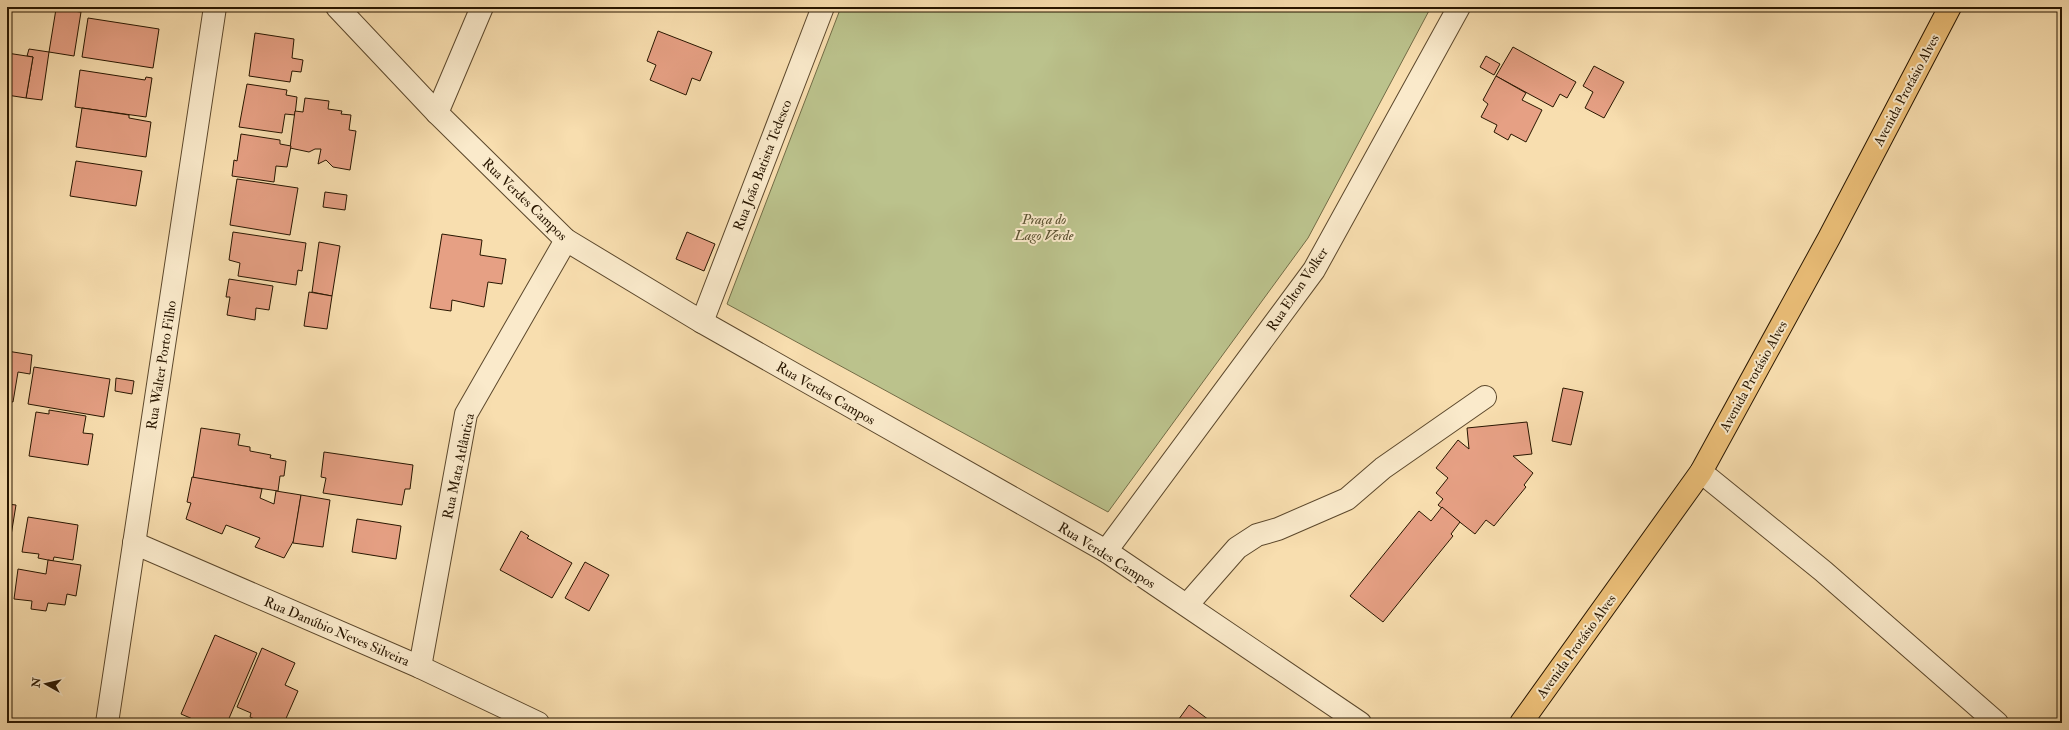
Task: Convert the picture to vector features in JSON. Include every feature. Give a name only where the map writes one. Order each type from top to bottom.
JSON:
[{"type":"main road","name":"Avenida Protásio Alves","points":[[1521,723],[1701,472],[1829,238],[1950,7]]},
{"type":"street","name":"Rua Walter Porto Filho","points":[[107,723],[215,7]]},
{"type":"street","name":"Rua Verdes Campos","points":[[337,7],[437,113],[566,240],[702,322],[1106,551],[1360,723]]},
{"type":"street","points":[[437,113],[482,7]]},
{"type":"street","name":"Rua João Batista Tedesco","points":[[702,322],[823,7]]},
{"type":"street","name":"Rua Elton Volker","points":[[1106,551],[1314,270],[1459,7]]},
{"type":"street","name":"Rua Mata Atlântica","points":[[420,667],[466,414],[566,240]]},
{"type":"street","points":[[1186,605],[1237,548],[1257,536],[1285,526],[1347,498],[1383,468],[1485,397]]},
{"type":"street","points":[[1701,472],[1822,571],[1997,723]]},
{"type":"street","name":"Rua Danúbio Neves Silveira","points":[[134,543],[420,667],[538,723]]},
{"type":"green space","name":"Praça do Lago Verde","points":[[841,7],[1431,7],[1308,238],[1108,512],[727,304]]},
{"type":"building","points":[[56,9],[81,12],[74,56],[49,52]]},
{"type":"building","points":[[88,18],[159,29],[153,68],[82,57]]},
{"type":"building","points":[[658,31],[712,52],[700,81],[692,78],[686,95],[650,80],[656,65],[647,61]]},
{"type":"building","points":[[255,33],[294,39],[292,58],[303,60],[301,72],[292,71],[290,82],[249,76]]},
{"type":"building","points":[[1513,47],[1576,82],[1567,98],[1560,94],[1553,107],[1496,76]]},
{"type":"building","points":[[29,49],[49,52],[42,100],[26,98],[33,57],[27,56]]},
{"type":"building","points":[[7,53],[33,57],[26,98],[7,95]]},
{"type":"building","points":[[1486,56],[1500,64],[1494,75],[1480,67]]},
{"type":"building","points":[[1594,66],[1624,82],[1604,118],[1585,108],[1593,92],[1583,86]]},
{"type":"building","points":[[80,70],[145,80],[146,77],[152,78],[146,117],[75,107]]},
{"type":"building","points":[[1496,76],[1526,93],[1522,100],[1542,110],[1526,142],[1511,134],[1508,140],[1494,132],[1497,125],[1481,117],[1488,104],[1483,100]]},
{"type":"building","points":[[247,84],[287,90],[286,95],[297,97],[295,115],[285,114],[282,133],[239,127]]},
{"type":"building","points":[[305,98],[329,101],[328,109],[342,111],[341,114],[351,115],[349,130],[356,131],[350,170],[333,167],[326,160],[318,164],[321,149],[315,149],[309,152],[290,148],[295,111],[303,112]]},
{"type":"building","points":[[82,108],[129,115],[129,118],[151,122],[146,157],[76,147]]},
{"type":"building","points":[[241,134],[280,140],[280,144],[291,146],[287,167],[276,166],[274,182],[232,176],[234,160],[237,161]]},
{"type":"building","points":[[76,161],[142,171],[136,206],[70,196]]},
{"type":"building","points":[[237,179],[298,188],[290,235],[230,225]]},
{"type":"building","points":[[325,192],[347,195],[345,210],[323,207]]},
{"type":"building","points":[[233,232],[306,243],[302,271],[298,270],[296,285],[238,276],[240,263],[229,260]]},
{"type":"building","points":[[687,232],[715,244],[704,271],[676,259]]},
{"type":"building","points":[[442,234],[482,240],[480,255],[506,259],[502,284],[488,282],[484,307],[452,300],[451,311],[430,308]]},
{"type":"building","points":[[319,242],[340,246],[332,296],[312,292]]},
{"type":"building","points":[[229,279],[273,286],[269,310],[256,308],[255,320],[227,315],[230,297],[226,297]]},
{"type":"building","points":[[309,292],[332,296],[327,329],[304,326]]},
{"type":"building","points":[[7,351],[32,355],[30,374],[18,372],[13,402],[7,401]]},
{"type":"building","points":[[34,367],[110,379],[104,417],[28,404]]},
{"type":"building","points":[[116,378],[134,381],[132,394],[115,391]]},
{"type":"building","points":[[1563,388],[1583,392],[1571,445],[1552,441]]},
{"type":"building","points":[[49,410],[86,416],[83,433],[93,434],[88,465],[29,456],[36,412],[49,414]]},
{"type":"building","points":[[1527,422],[1532,454],[1513,456],[1533,473],[1524,485],[1526,487],[1494,526],[1486,520],[1475,534],[1438,505],[1443,499],[1436,493],[1448,478],[1436,468],[1458,440],[1469,449],[1467,428]]},
{"type":"building","points":[[201,428],[240,434],[238,445],[250,447],[250,451],[271,455],[270,458],[286,461],[284,476],[280,476],[278,491],[193,478]]},
{"type":"building","points":[[324,452],[413,465],[410,489],[405,489],[402,505],[323,493],[326,478],[321,477]]},
{"type":"building","points":[[192,477],[262,489],[260,498],[274,504],[276,491],[301,495],[294,540],[284,558],[255,547],[260,538],[226,525],[222,534],[186,519],[191,503],[187,502]]},
{"type":"building","points":[[301,495],[330,500],[323,547],[293,543]]},
{"type":"building","points":[[7,504],[16,505],[8,554],[7,554]]},
{"type":"building","points":[[1442,507],[1460,522],[1451,534],[1453,536],[1383,622],[1350,596],[1419,511],[1431,521]]},
{"type":"building","points":[[28,517],[78,525],[73,560],[54,557],[53,561],[38,558],[39,554],[22,552]]},
{"type":"building","points":[[357,519],[401,526],[396,559],[352,552]]},
{"type":"building","points":[[521,531],[529,536],[527,538],[572,563],[552,598],[500,570]]},
{"type":"building","points":[[48,560],[81,565],[76,596],[67,594],[65,605],[48,603],[46,611],[31,609],[32,601],[14,599],[18,569],[46,574]]},
{"type":"building","points":[[585,562],[609,575],[589,611],[565,598]]},
{"type":"building","points":[[215,635],[257,653],[227,723],[202,723],[181,714]]},
{"type":"building","points":[[262,648],[295,663],[285,685],[298,691],[284,723],[264,723],[250,717],[251,713],[237,707]]},
{"type":"building","points":[[1189,705],[1213,723],[1176,723]]},
{"type":"building","points":[[714,719],[723,723],[712,723]]}]
